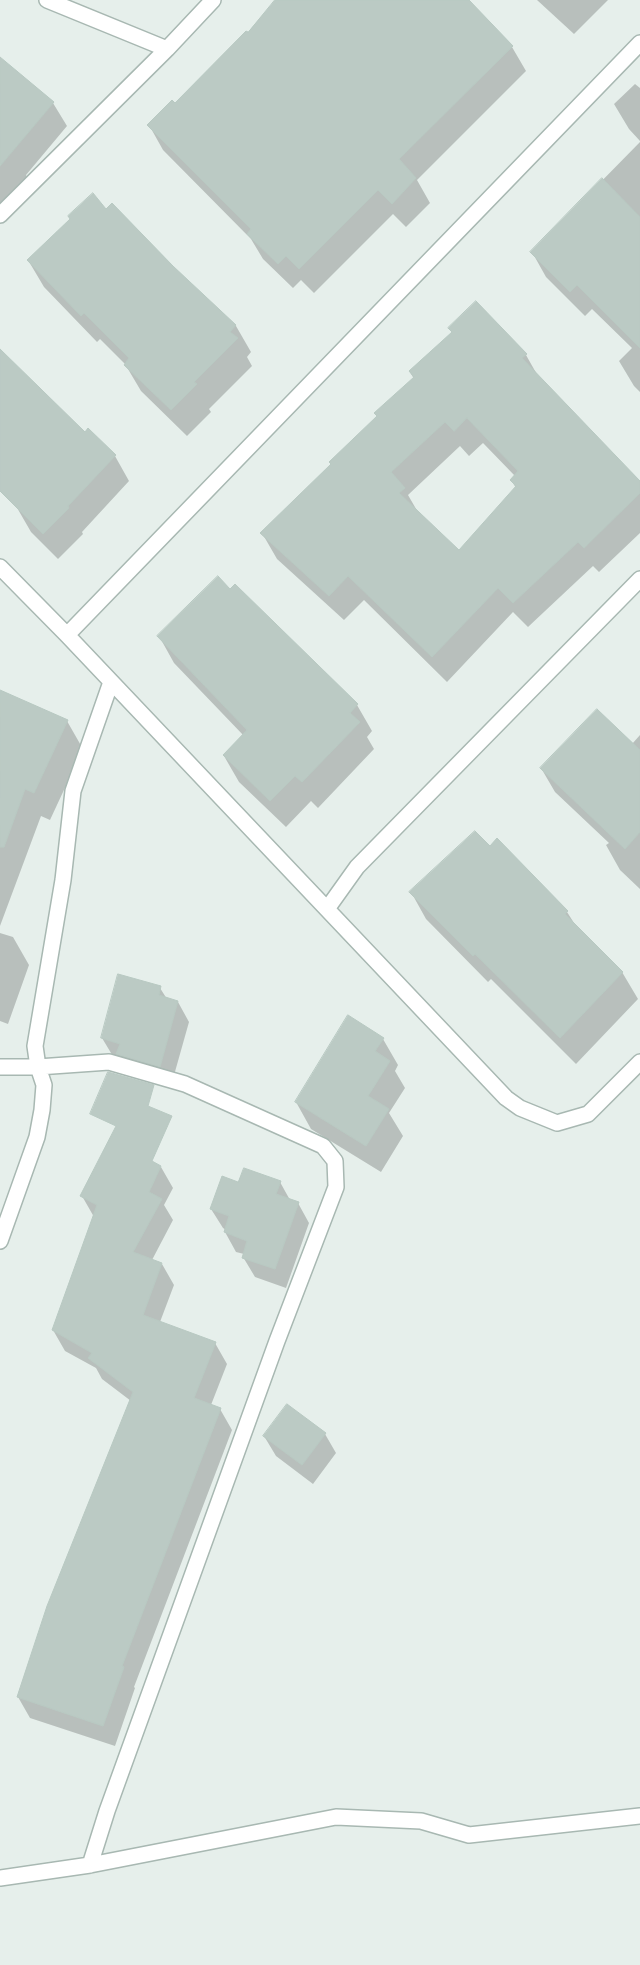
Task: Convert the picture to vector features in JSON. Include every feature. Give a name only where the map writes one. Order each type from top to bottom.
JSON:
[{"type":"street","points":[[47,0],[167,49]]},
{"type":"street","points":[[0,215],[167,49],[213,0]]},
{"type":"street","points":[[68,635],[640,43]]},
{"type":"street","points":[[0,567],[68,635],[506,1098],[520,1108],[557,1122],[588,1114],[640,1062]]},
{"type":"street","points":[[327,909],[357,867],[640,579]]},
{"type":"street","points":[[0,1242],[37,1137],[42,1110],[44,1085],[38,1067],[35,1046],[63,880],[73,792],[111,682]]},
{"type":"street","points":[[0,1067],[38,1067],[109,1062],[185,1084],[323,1146],[335,1161],[336,1187],[277,1341],[107,1811],[90,1865]]},
{"type":"street","points":[[0,1878],[90,1865],[336,1818],[421,1821],[469,1835],[640,1816]]},
{"type":"building","points":[[275,0],[469,0],[513,46],[399,159],[416,178],[392,204],[378,190],[299,269],[286,256],[278,264],[247,234],[251,229],[147,125],[172,100],[175,103],[246,31],[248,32]]},
{"type":"building","points":[[0,57],[54,102],[0,166]]},
{"type":"building","points":[[602,178],[640,217],[640,348],[577,285],[570,292],[530,252]]},
{"type":"building","points":[[93,193],[106,209],[112,203],[173,266],[236,325],[230,332],[238,338],[194,382],[197,384],[171,410],[124,365],[129,358],[84,313],[81,316],[27,260],[70,219],[68,216]]},
{"type":"building","points":[[476,301],[527,354],[522,358],[640,481],[640,493],[584,548],[578,542],[513,603],[498,588],[432,657],[348,576],[329,596],[260,533],[377,416],[374,413],[414,377],[409,371],[452,332],[448,328]],"holes":[[[467,418],[518,471],[510,480],[516,486],[459,550],[399,493],[405,488],[391,472],[445,422],[454,431]]]},
{"type":"building","points":[[0,349],[85,432],[88,428],[116,455],[43,534],[0,491]]},
{"type":"building","points":[[218,576],[230,589],[235,584],[358,704],[350,713],[360,722],[302,782],[295,776],[270,801],[223,755],[247,730],[157,636]]},
{"type":"building","points":[[0,690],[68,720],[34,793],[25,789],[4,847],[0,847]]},
{"type":"building","points":[[597,709],[640,750],[640,832],[625,849],[540,768]]},
{"type":"building","points":[[475,831],[490,846],[497,838],[568,911],[565,914],[623,972],[560,1038],[475,954],[473,956],[409,892]]},
{"type":"building","points":[[118,974],[161,986],[159,995],[178,1001],[160,1067],[116,1054],[120,1044],[101,1038]]},
{"type":"building","points":[[348,1015],[384,1038],[375,1051],[390,1061],[368,1096],[389,1109],[366,1146],[295,1102]]},
{"type":"building","points":[[108,1072],[154,1085],[148,1106],[172,1116],[152,1161],[161,1166],[149,1192],[162,1199],[133,1252],[162,1263],[143,1315],[216,1342],[194,1398],[221,1408],[122,1666],[124,1667],[103,1726],[17,1697],[47,1606],[133,1392],[88,1358],[92,1353],[52,1330],[97,1205],[80,1196],[116,1126],[90,1114]]},
{"type":"building","points":[[244,1168],[281,1181],[276,1194],[299,1202],[275,1269],[242,1258],[247,1241],[224,1232],[229,1216],[210,1209],[222,1176],[238,1182]]},
{"type":"building","points":[[287,1404],[326,1433],[302,1465],[263,1436]]}]
